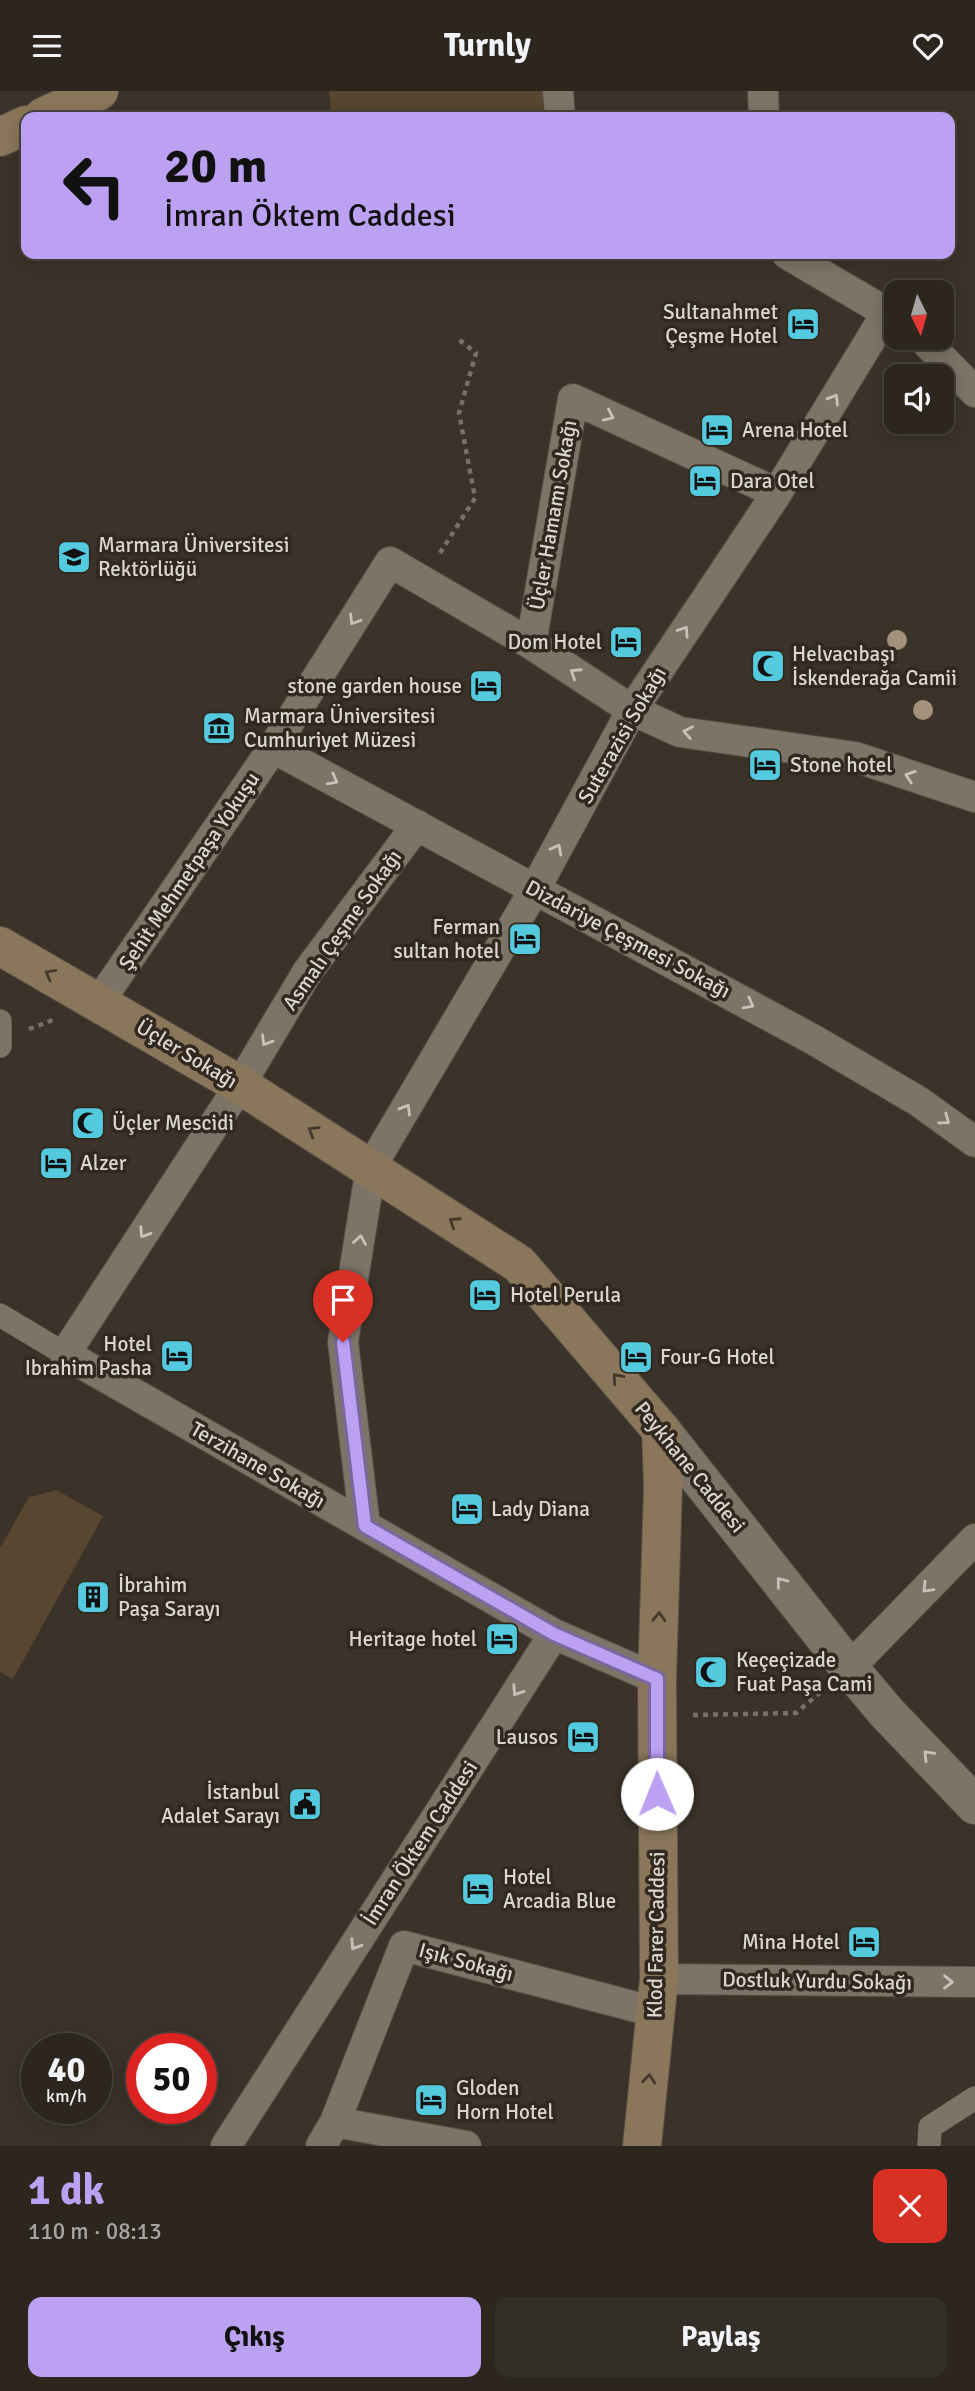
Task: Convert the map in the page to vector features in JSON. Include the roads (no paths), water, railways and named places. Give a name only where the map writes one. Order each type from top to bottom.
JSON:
[{"type":"main road","points":[[54,112],[99,91]]},
{"type":"main road","points":[[0,137],[21,127]]},
{"type":"main road","name":"Üçler Sokağı","points":[[0,946],[240,1085],[371,1167]]},
{"type":"main road","name":"Peykhane Caddesi","points":[[371,1167],[519,1264],[661,1430]]},
{"type":"main road","name":"Klod Farer Caddesi","points":[[642,2146],[657,1996],[657,1697],[663,1488],[661,1430]]},
{"type":"street","points":[[558,91],[559,112]]},
{"type":"street","points":[[764,91],[764,112]]},
{"type":"street","points":[[796,259],[884,309]]},
{"type":"street","name":"Suterazisi Sokağı","points":[[371,1167],[536,889],[632,710],[884,326]]},
{"type":"street","points":[[934,350],[975,392]]},
{"type":"street","name":"Üçler Hamamı Sokağı","points":[[531,645],[573,399],[777,493]]},
{"type":"street","name":"Üçler Hamamı Sokağı","points":[[390,562],[531,645],[632,710]]},
{"type":"street","name":"Şehit Mehmetpaşa Yokuşu","points":[[99,1002],[273,748],[390,562]]},
{"type":"street","points":[[632,710],[680,732],[855,757],[975,797]]},
{"type":"street","name":"Dizdariye Çeşmesi Sokağı","points":[[273,748],[814,1040],[918,1101],[975,1142]]},
{"type":"street","name":"Asmalı Çeşme Sokağı","points":[[65,1355],[240,1085],[307,971],[416,825]]},
{"type":"street","points":[[0,1021],[0,1046]]},
{"type":"street","points":[[365,1526],[343,1342],[371,1167]]},
{"type":"street","name":"Terzihane Sokağı","points":[[0,1315],[65,1355],[554,1634]]},
{"type":"street","name":"Peykhane Caddesi","points":[[661,1430],[849,1668],[887,1713],[975,1805]]},
{"type":"street","points":[[849,1668],[975,1539]]},
{"type":"street","points":[[554,1634],[657,1697]]},
{"type":"street","name":"İmran Öktem Caddesi","points":[[226,2146],[554,1634]]},
{"type":"street","name":"Işık Sokağı","points":[[328,2134],[404,1946],[657,1996]]},
{"type":"street","name":"Dostluk Yurdu Sokağı","points":[[657,1996],[975,1982]]},
{"type":"street","points":[[929,2146],[930,2127],[975,2098]]},
{"type":"street","points":[[328,2134],[466,2146]]},
{"type":"place","name":"Sultanahmet Çeşme Hotel","points":[[803,324]]},
{"type":"place","name":"Arena Hotel","points":[[717,430]]},
{"type":"place","name":"Dara Otel","points":[[705,481]]},
{"type":"place","name":"Marmara Üniversitesi Rektörlüğü","points":[[74,557]]},
{"type":"place","name":"Dom Hotel","points":[[626,642]]},
{"type":"place","name":"Helvacıbaşı İskenderağa Camii","points":[[768,666]]},
{"type":"place","name":"stone garden house","points":[[486,686]]},
{"type":"place","name":"Marmara Üniversitesi Cumhuriyet Müzesi","points":[[219,728]]},
{"type":"place","name":"Stone hotel","points":[[765,765]]},
{"type":"place","name":"Ferman sultan hotel","points":[[525,939]]},
{"type":"place","name":"Üçler Mescidi","points":[[88,1123]]},
{"type":"place","name":"Alzer","points":[[56,1163]]},
{"type":"place","name":"Hotel Perula","points":[[485,1295]]},
{"type":"place","name":"Hotel Ibrahim Pasha","points":[[177,1356]]},
{"type":"place","name":"Four-G Hotel","points":[[636,1357]]},
{"type":"place","name":"Lady Diana","points":[[467,1509]]},
{"type":"place","name":"İbrahim Paşa Sarayı","points":[[93,1597]]},
{"type":"place","name":"Heritage hotel","points":[[502,1639]]},
{"type":"place","name":"Keçeçizade Fuat Paşa Cami","points":[[711,1672]]},
{"type":"place","name":"Lausos","points":[[583,1737]]},
{"type":"place","name":"İstanbul Adalet Sarayı","points":[[305,1804]]},
{"type":"place","name":"Hotel Arcadia Blue","points":[[478,1889]]},
{"type":"place","name":"Mina Hotel","points":[[864,1942]]},
{"type":"place","name":"Gloden Horn Hotel","points":[[431,2100]]}]
